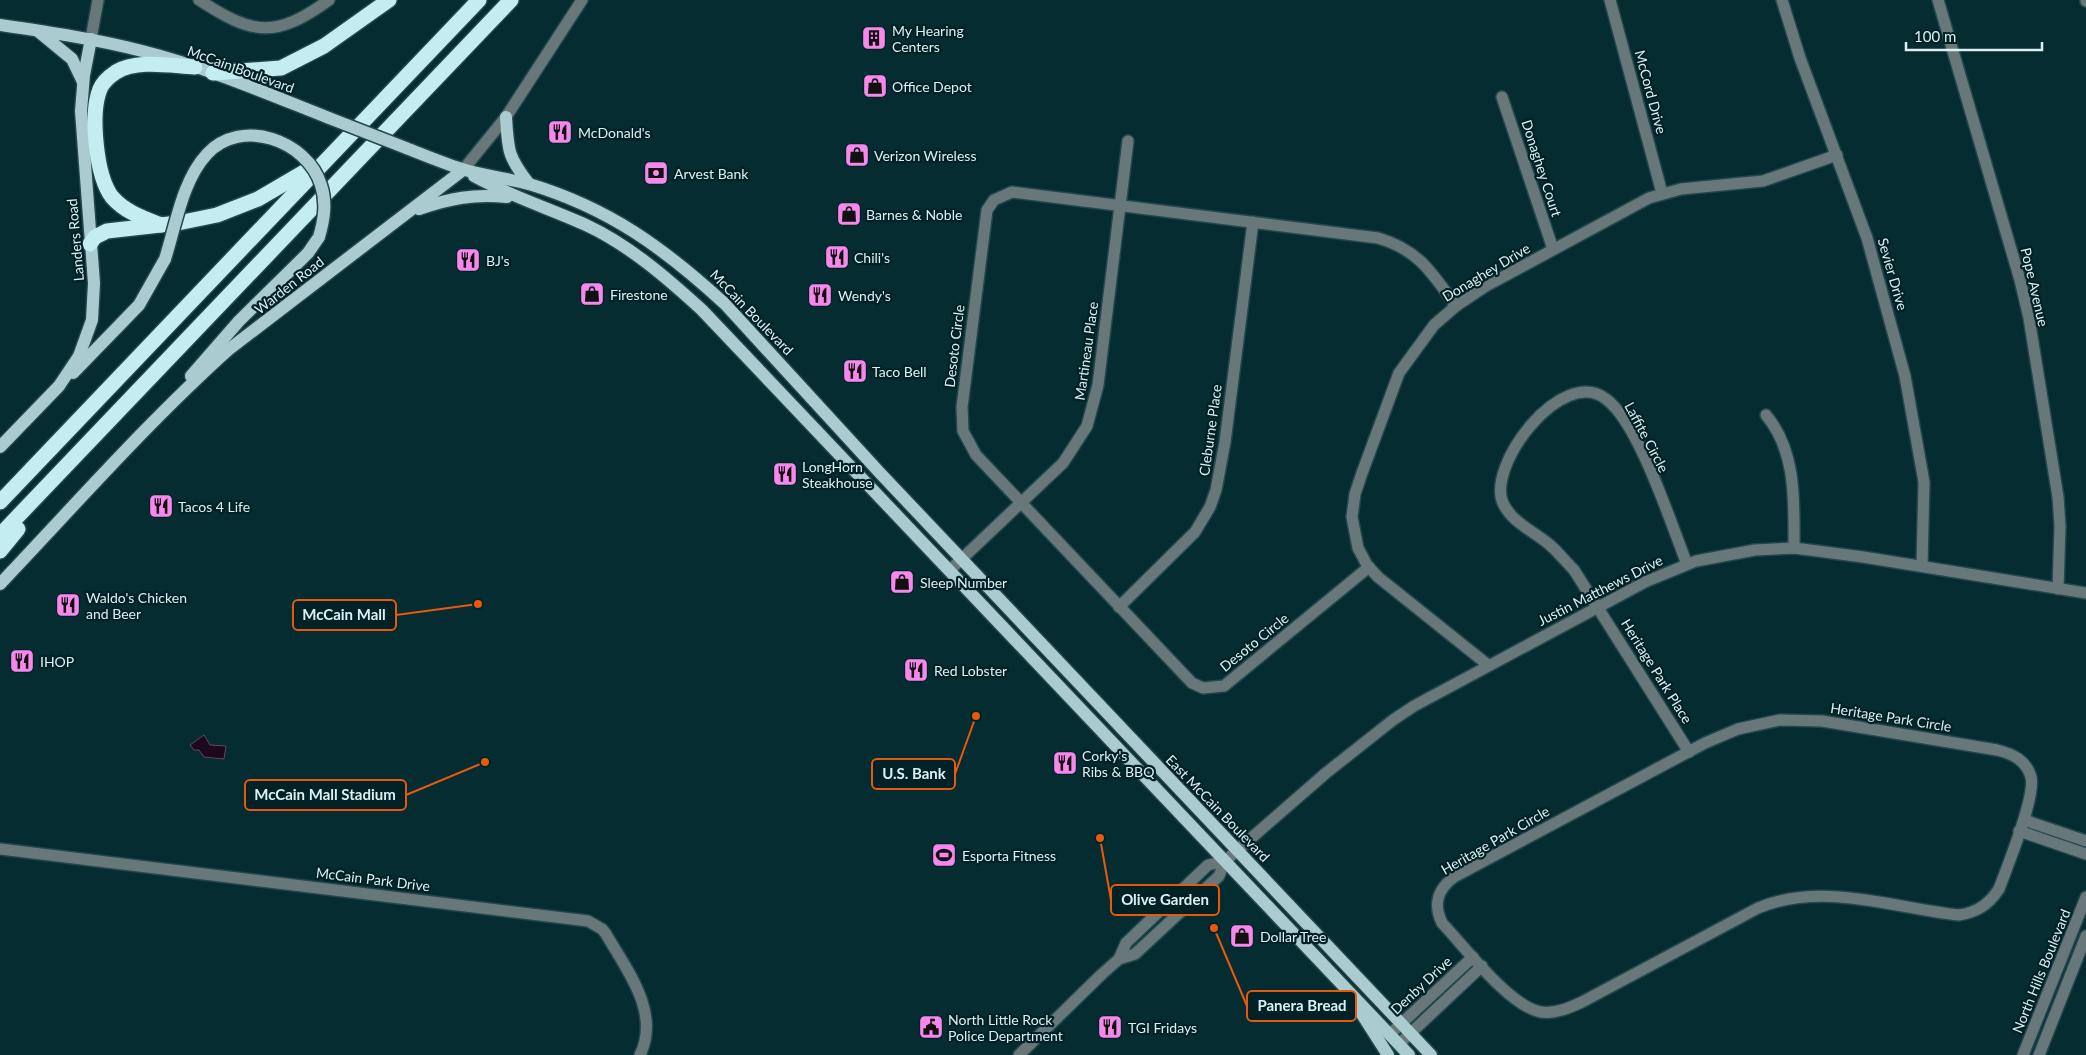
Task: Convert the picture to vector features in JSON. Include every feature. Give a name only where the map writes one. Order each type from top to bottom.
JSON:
[{"type":"highway","points":[[213,73],[281,68],[324,46],[389,0]]},
{"type":"highway","points":[[0,502],[479,0]]},
{"type":"highway","points":[[0,535],[511,0]]},
{"type":"highway","points":[[162,225],[133,214],[121,205],[107,190],[102,179],[97,141],[98,96],[109,77],[133,65],[195,67]]},
{"type":"highway","points":[[90,244],[95,237],[107,231],[201,219],[242,206],[328,158]]},
{"type":"highway","points":[[0,551],[73,458]]},
{"type":"main road","name":"McCain Boulevard","points":[[0,25],[91,39],[144,51],[213,73],[463,170],[518,199],[587,225],[644,260],[702,310],[950,570]]},
{"type":"main road","points":[[36,30],[72,59],[83,84]]},
{"type":"main road","name":"Landers Road","points":[[0,447],[59,386],[79,356],[92,320],[94,283],[81,129],[83,84],[91,39]]},
{"type":"main road","points":[[506,117],[508,149],[512,161],[529,184]]},
{"type":"main road","points":[[59,386],[93,355],[139,305],[165,259],[190,180],[197,165],[223,141],[239,137],[262,136],[277,140],[294,148],[305,158],[322,186],[325,207],[319,237],[308,253],[204,358],[170,404]]},
{"type":"main road","name":"McCain Boulevard","points":[[463,170],[529,184],[591,209],[633,230],[699,279],[962,559]]},
{"type":"main road","name":"Warden Road","points":[[0,584],[170,404],[228,350],[463,170]]},
{"type":"main road","points":[[407,213],[457,197],[487,195],[518,199]]},
{"type":"main road","name":"East McCain Boulevard","points":[[962,559],[1431,1055]]},
{"type":"main road","points":[[950,570],[1409,1055]]},
{"type":"main road","points":[[1348,991],[1388,1055]]},
{"type":"street","name":"Landers Road","points":[[91,39],[98,0]]},
{"type":"street","points":[[199,0],[237,23],[260,28],[278,27],[297,20],[329,0]]},
{"type":"street","name":"Warden Road","points":[[463,170],[506,117],[582,0]]},
{"type":"street","name":"McCord Drive","points":[[1610,0],[1662,193]]},
{"type":"street","name":"Sevier Drive","points":[[1782,0],[1800,58],[1867,238],[1912,408],[1924,482],[1922,566]]},
{"type":"street","name":"Pope Avenue","points":[[1938,0],[2018,272],[2029,318],[2058,497],[2060,526],[2058,589]]},
{"type":"street","name":"Donaghey Court","points":[[1502,97],[1553,249]]},
{"type":"street","name":"Martineau Place","points":[[950,570],[1063,463],[1079,442],[1093,410],[1128,141]]},
{"type":"street","name":"Donaghey Drive","points":[[1488,665],[1378,577],[1369,567],[1358,548],[1353,529],[1353,506],[1362,473],[1399,373],[1423,337],[1456,306],[1553,249],[1621,212],[1662,193],[1763,180],[1837,155]]},
{"type":"street","name":"Desoto Circle","points":[[1369,567],[1224,686],[1212,689],[1203,688],[1192,683],[976,455],[963,431],[961,422],[987,210],[994,200],[1012,192],[1388,241],[1418,257],[1429,268],[1456,306]]},
{"type":"street","name":"Cleburne Place","points":[[1119,607],[1195,532],[1210,506],[1216,490],[1225,442],[1252,222]]},
{"type":"street","name":"Laffite Circle","points":[[1599,606],[1574,570],[1552,547],[1512,516],[1502,500],[1502,475],[1526,431],[1546,409],[1571,394],[1585,392],[1605,397],[1624,421],[1646,460],[1686,564]]},
{"type":"street","points":[[1766,415],[1781,436],[1787,454],[1793,487],[1794,548]]},
{"type":"street","name":"Justin Matthews Drive","points":[[1019,1055],[1119,959],[1135,954],[1219,876],[1225,861],[1326,773],[1392,720],[1488,665],[1599,606],[1645,582],[1686,564],[1725,554],[1794,548],[1922,566],[2086,593]]},
{"type":"street","name":"Heritage Park Place","points":[[1599,606],[1689,752]]},
{"type":"street","name":"Heritage Park Circle","points":[[1796,719],[1822,721],[1997,750],[2017,756],[2031,776],[2030,795],[2024,820],[2000,889],[1983,907],[1968,914],[1934,912],[1825,895],[1786,898],[1758,908],[1582,1002],[1555,1012],[1540,1012],[1517,1002],[1442,923],[1438,914],[1437,899],[1444,885],[1454,877],[1689,752],[1738,729],[1758,723],[1796,719]]},
{"type":"street","points":[[2024,820],[2086,841]]},
{"type":"street","points":[[2019,831],[2086,854]]},
{"type":"street","name":"McCain Park Drive","points":[[0,849],[588,921],[602,929],[606,934],[640,994],[646,1019],[644,1047],[640,1055]]},
{"type":"street","name":"North Hills Boulevard","points":[[2023,1055],[2086,897]]},
{"type":"street","name":"North Hills Boulevard","points":[[2039,1055],[2086,936]]},
{"type":"street","name":"Denby Drive","points":[[1390,1034],[1473,957]]},
{"type":"street","name":"Denby Drive","points":[[1399,1044],[1482,966]]},
{"type":"shaded area","points":[[204,735],[210,745],[226,746],[224,759],[204,757],[199,750],[194,750],[190,745]]},
{"type":"place","name":"My Hearing Centers","points":[[874,38]]},
{"type":"place","name":"Office Depot","points":[[875,86]]},
{"type":"place","name":"McDonald's","points":[[560,132]]},
{"type":"place","name":"Verizon Wireless","points":[[857,155]]},
{"type":"place","name":"Arvest Bank","points":[[656,173]]},
{"type":"place","name":"Barnes & Noble","points":[[849,214]]},
{"type":"place","name":"Chili's","points":[[837,257]]},
{"type":"place","name":"BJ's","points":[[468,260]]},
{"type":"place","name":"Firestone","points":[[592,294]]},
{"type":"place","name":"Wendy's","points":[[820,295]]},
{"type":"place","name":"Taco Bell","points":[[855,371]]},
{"type":"place","name":"LongHorn Steakhouse","points":[[785,474]]},
{"type":"place","name":"Tacos 4 Life","points":[[161,506]]},
{"type":"place","name":"Sleep Number","points":[[902,582]]},
{"type":"place","name":"McCain Mall","points":[[478,604]]},
{"type":"place","name":"Waldo's Chicken and Beer","points":[[68,605]]},
{"type":"place","name":"IHOP","points":[[22,661]]},
{"type":"place","name":"Red Lobster","points":[[916,670]]},
{"type":"place","name":"U.S. Bank","points":[[976,716]]},
{"type":"place","name":"McCain Mall Stadium","points":[[485,762]]},
{"type":"place","name":"Corky's Ribs & BBQ","points":[[1065,763]]},
{"type":"place","name":"Olive Garden","points":[[1100,838]]},
{"type":"place","name":"Esporta Fitness","points":[[944,855]]},
{"type":"place","name":"Panera Bread","points":[[1214,928]]},
{"type":"place","name":"Dollar Tree","points":[[1242,936]]},
{"type":"place","name":"North Little Rock Police Department","points":[[931,1027]]},
{"type":"place","name":"TGI Fridays","points":[[1110,1027]]}]
